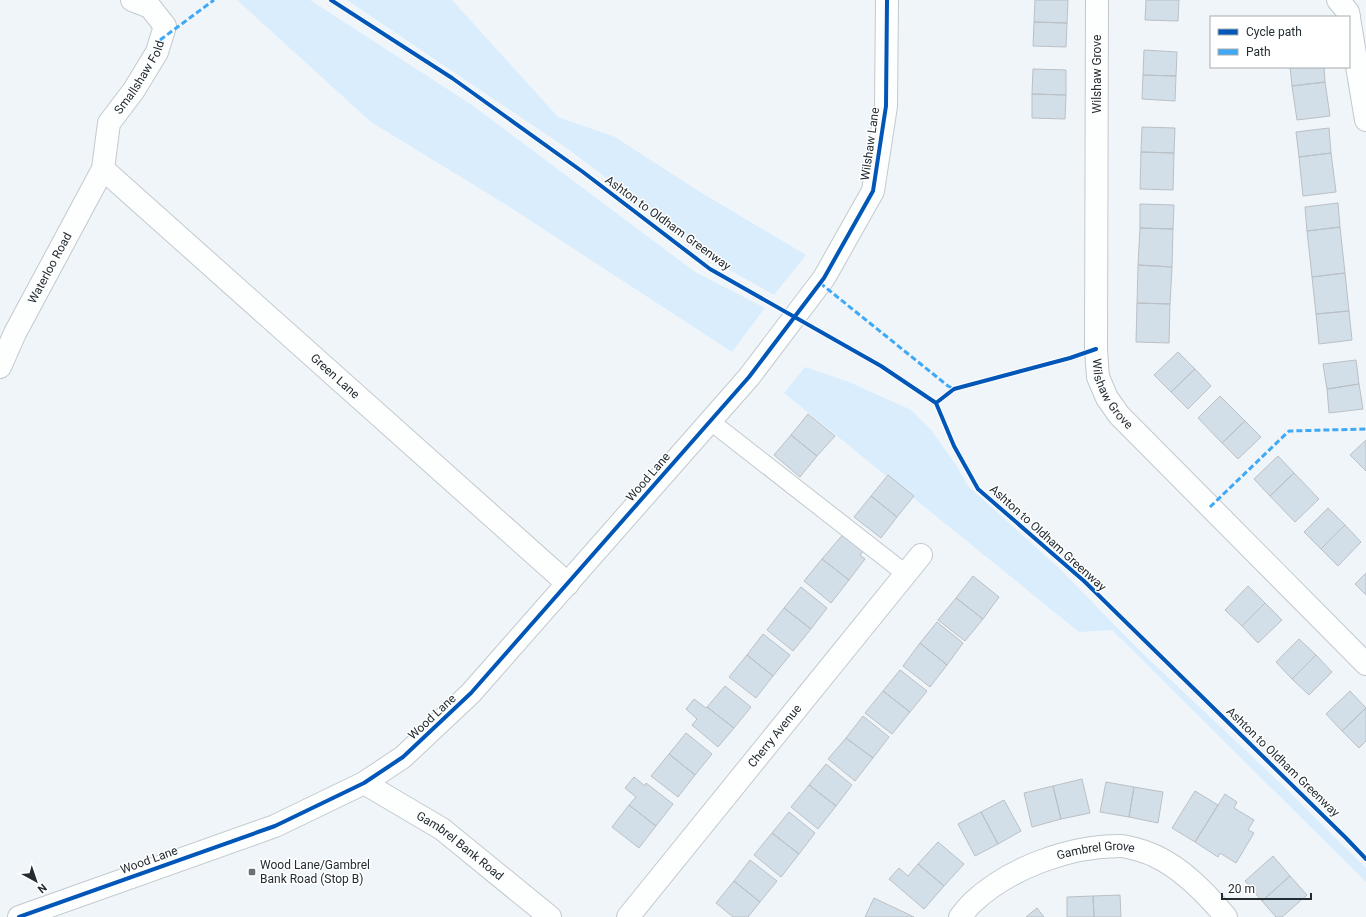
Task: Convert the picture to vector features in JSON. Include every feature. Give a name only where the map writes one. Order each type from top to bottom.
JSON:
[{"type":"street","name":"Smallshaw Fold","points":[[103,169],[109,123],[134,90],[157,52],[165,26],[150,7],[132,0]]},
{"type":"street","name":"Wilshaw Lane","points":[[748,377],[824,278],[873,191],[886,106],[887,0]]},
{"type":"street","name":"Wilshaw Grove","points":[[1097,0],[1096,350],[1098,377],[1107,398],[1119,415],[1366,664]]},
{"type":"street","points":[[1338,0],[1348,12],[1349,16]]},
{"type":"street","points":[[1350,23],[1366,120]]},
{"type":"street","name":"Waterloo Road","points":[[0,367],[8,329],[103,169]]},
{"type":"street","name":"Green Lane","points":[[103,169],[568,584]]},
{"type":"street","name":"Wood Lane","points":[[19,917],[275,826],[364,783],[404,757],[471,693],[748,377]]},
{"type":"street","name":"Cherry Avenue","points":[[628,917],[921,555]]},
{"type":"street","name":"Gambrel Bank Road","points":[[364,783],[442,829],[550,917]]},
{"type":"street","name":"Gambrel Grove","points":[[960,917],[972,903],[1002,881],[1037,863],[1078,849],[1121,846],[1154,856],[1182,873],[1209,897],[1226,917]]},
{"type":"lane","points":[[710,421],[906,574]]},
{"type":"shaded area","points":[[237,0],[310,0],[472,105],[695,272],[765,308],[732,352],[505,204],[371,122]]},
{"type":"shaded area","points":[[347,0],[452,0],[558,117],[615,137],[700,192],[806,255],[774,295],[719,264],[568,149]]},
{"type":"shaded area","points":[[805,367],[849,382],[911,410],[931,430],[956,465],[968,486],[1061,570],[1136,647],[1278,781],[1364,866],[1366,868],[1366,882],[1112,630],[1079,632],[784,393]]},
{"type":"building","points":[[1035,0],[1068,0],[1067,23],[1034,22]]},
{"type":"building","points":[[1146,0],[1179,0],[1178,21],[1145,20]]},
{"type":"building","points":[[1034,22],[1067,23],[1066,47],[1033,46]]},
{"type":"building","points":[[1144,50],[1177,52],[1176,76],[1143,75]]},
{"type":"building","points":[[1290,68],[1324,68],[1325,82],[1292,86]]},
{"type":"building","points":[[1033,69],[1066,70],[1066,95],[1032,94]]},
{"type":"building","points":[[1143,75],[1176,76],[1175,101],[1142,99]]},
{"type":"building","points":[[1325,82],[1330,116],[1297,120],[1292,86]]},
{"type":"building","points":[[1032,94],[1066,95],[1065,119],[1032,118]]},
{"type":"building","points":[[1142,127],[1175,128],[1174,153],[1141,152]]},
{"type":"building","points":[[1329,128],[1331,153],[1299,157],[1296,132]]},
{"type":"building","points":[[1141,152],[1174,153],[1173,190],[1140,189]]},
{"type":"building","points":[[1331,153],[1336,192],[1303,196],[1299,157]]},
{"type":"building","points":[[1338,203],[1340,227],[1307,231],[1305,207]]},
{"type":"building","points":[[1140,204],[1174,205],[1173,229],[1140,228]]},
{"type":"building","points":[[1340,227],[1345,273],[1312,277],[1307,231]]},
{"type":"building","points":[[1140,228],[1173,229],[1172,267],[1138,265]]},
{"type":"building","points":[[1138,265],[1172,267],[1170,304],[1137,303]]},
{"type":"building","points":[[1345,273],[1349,311],[1316,314],[1312,277]]},
{"type":"building","points":[[1137,303],[1170,304],[1169,343],[1136,342]]},
{"type":"building","points":[[1349,311],[1352,340],[1319,344],[1316,314]]},
{"type":"building","points":[[1178,352],[1195,369],[1171,392],[1154,375]]},
{"type":"building","points":[[1356,360],[1359,384],[1327,389],[1323,364]]},
{"type":"building","points":[[1195,369],[1211,386],[1188,409],[1171,392]]},
{"type":"building","points":[[1359,384],[1363,409],[1329,413],[1327,389]]},
{"type":"building","points":[[1220,396],[1245,421],[1222,443],[1198,418]]},
{"type":"building","points":[[808,414],[835,436],[817,456],[791,435]]},
{"type":"building","points":[[1245,421],[1261,437],[1238,459],[1222,443]]},
{"type":"building","points":[[791,435],[817,456],[800,477],[774,455]]},
{"type":"building","points":[[1366,440],[1366,471],[1350,455]]},
{"type":"building","points":[[1278,456],[1294,473],[1270,496],[1254,479]]},
{"type":"building","points":[[1294,473],[1319,499],[1295,522],[1270,496]]},
{"type":"building","points":[[888,475],[914,496],[897,517],[871,496]]},
{"type":"building","points":[[871,496],[897,517],[881,538],[854,517]]},
{"type":"building","points":[[1328,508],[1345,525],[1321,549],[1304,532]]},
{"type":"building","points":[[1345,525],[1361,542],[1338,566],[1321,549]]},
{"type":"building","points":[[845,532],[866,548],[860,555],[865,559],[849,580],[822,559]]},
{"type":"building","points":[[822,559],[849,580],[831,603],[804,581]]},
{"type":"building","points":[[1366,573],[1366,595],[1355,584]]},
{"type":"building","points":[[973,576],[999,597],[983,619],[956,598]]},
{"type":"building","points":[[1248,586],[1265,603],[1242,626],[1225,610]]},
{"type":"building","points":[[801,587],[827,608],[811,629],[784,608]]},
{"type":"building","points":[[956,598],[983,619],[965,641],[938,620]]},
{"type":"building","points":[[1265,603],[1282,620],[1258,643],[1242,626]]},
{"type":"building","points":[[784,608],[811,629],[793,651],[767,630]]},
{"type":"building","points":[[937,622],[963,643],[947,665],[920,643]]},
{"type":"building","points":[[763,634],[790,655],[773,676],[747,655]]},
{"type":"building","points":[[1299,639],[1316,655],[1292,679],[1276,662]]},
{"type":"building","points":[[920,643],[947,665],[930,687],[903,666]]},
{"type":"building","points":[[747,655],[773,676],[756,698],[729,677]]},
{"type":"building","points":[[1316,655],[1332,672],[1309,695],[1292,679]]},
{"type":"building","points":[[900,670],[927,691],[910,712],[883,691]]},
{"type":"building","points":[[725,686],[751,707],[734,728],[707,707]]},
{"type":"building","points":[[883,691],[910,712],[892,734],[865,713]]},
{"type":"building","points":[[1350,691],[1366,708],[1342,731],[1326,714]]},
{"type":"building","points":[[694,699],[734,728],[718,747],[692,725],[697,719],[686,709]]},
{"type":"building","points":[[1366,708],[1366,741],[1359,748],[1342,731]]},
{"type":"building","points":[[863,716],[889,737],[873,758],[846,738]]},
{"type":"building","points":[[686,733],[712,754],[695,775],[669,754]]},
{"type":"building","points":[[846,738],[873,758],[855,781],[828,759]]},
{"type":"building","points":[[669,754],[695,775],[678,797],[651,776]]},
{"type":"building","points":[[826,764],[852,785],[836,806],[809,785]]},
{"type":"building","points":[[634,777],[645,786],[646,783],[673,804],[656,826],[629,805],[636,797],[625,788]]},
{"type":"building","points":[[1082,779],[1090,813],[1061,819],[1053,786]]},
{"type":"building","points":[[1106,782],[1134,787],[1129,817],[1100,812]]},
{"type":"building","points":[[809,785],[836,806],[818,829],[791,807]]},
{"type":"building","points":[[1053,786],[1061,819],[1032,827],[1024,793]]},
{"type":"building","points":[[1134,787],[1163,792],[1158,823],[1129,817]]},
{"type":"building","points":[[1195,791],[1218,805],[1195,842],[1172,828]]},
{"type":"building","points":[[1225,794],[1237,802],[1234,808],[1254,820],[1248,830],[1254,833],[1236,863],[1220,853],[1218,857],[1195,842]]},
{"type":"building","points":[[1004,800],[1021,831],[998,844],[981,812]]},
{"type":"building","points":[[629,805],[656,826],[639,848],[612,827]]},
{"type":"building","points":[[789,812],[815,833],[799,854],[772,833]]},
{"type":"building","points":[[981,812],[998,844],[975,856],[958,824]]},
{"type":"building","points":[[772,833],[799,854],[781,877],[754,855]]},
{"type":"building","points":[[938,842],[964,864],[944,886],[918,864]]},
{"type":"building","points":[[1273,856],[1290,876],[1262,901],[1245,881]]},
{"type":"building","points":[[750,860],[777,881],[760,902],[734,881]]},
{"type":"building","points":[[918,864],[944,886],[924,909],[889,879],[899,868],[908,876]]},
{"type":"building","points":[[1290,876],[1307,895],[1282,917],[1276,917],[1262,901]]},
{"type":"building","points":[[734,881],[760,902],[748,917],[733,917],[716,903]]},
{"type":"building","points":[[1120,895],[1121,917],[1094,917],[1093,896]]},
{"type":"building","points":[[1093,896],[1094,917],[1067,917],[1067,897]]},
{"type":"building","points":[[874,898],[914,917],[865,917]]},
{"type":"building","points":[[1037,908],[1044,917],[1026,917]]},
{"type":"marked path","points":[[160,40],[214,0]]},
{"type":"marked path","points":[[820,283],[948,386],[954,389]]},
{"type":"marked path","points":[[1210,507],[1289,431],[1366,429]]},
{"type":"cycle path","name":"Ashton to Oldham Greenway","points":[[331,0],[452,78],[583,172],[710,269],[881,366],[936,403],[954,446],[978,489],[1084,581],[1366,859]]},
{"type":"cycle path","points":[[19,917],[275,826],[364,783],[403,757],[471,693],[749,377],[824,278],[873,191],[886,106],[887,0]]},
{"type":"cycle path","points":[[936,403],[954,389],[1070,358],[1096,349]]},
{"type":"place","name":"Wood Lane/Gambrel Bank Road (Stop B)","points":[[252,872]]}]
